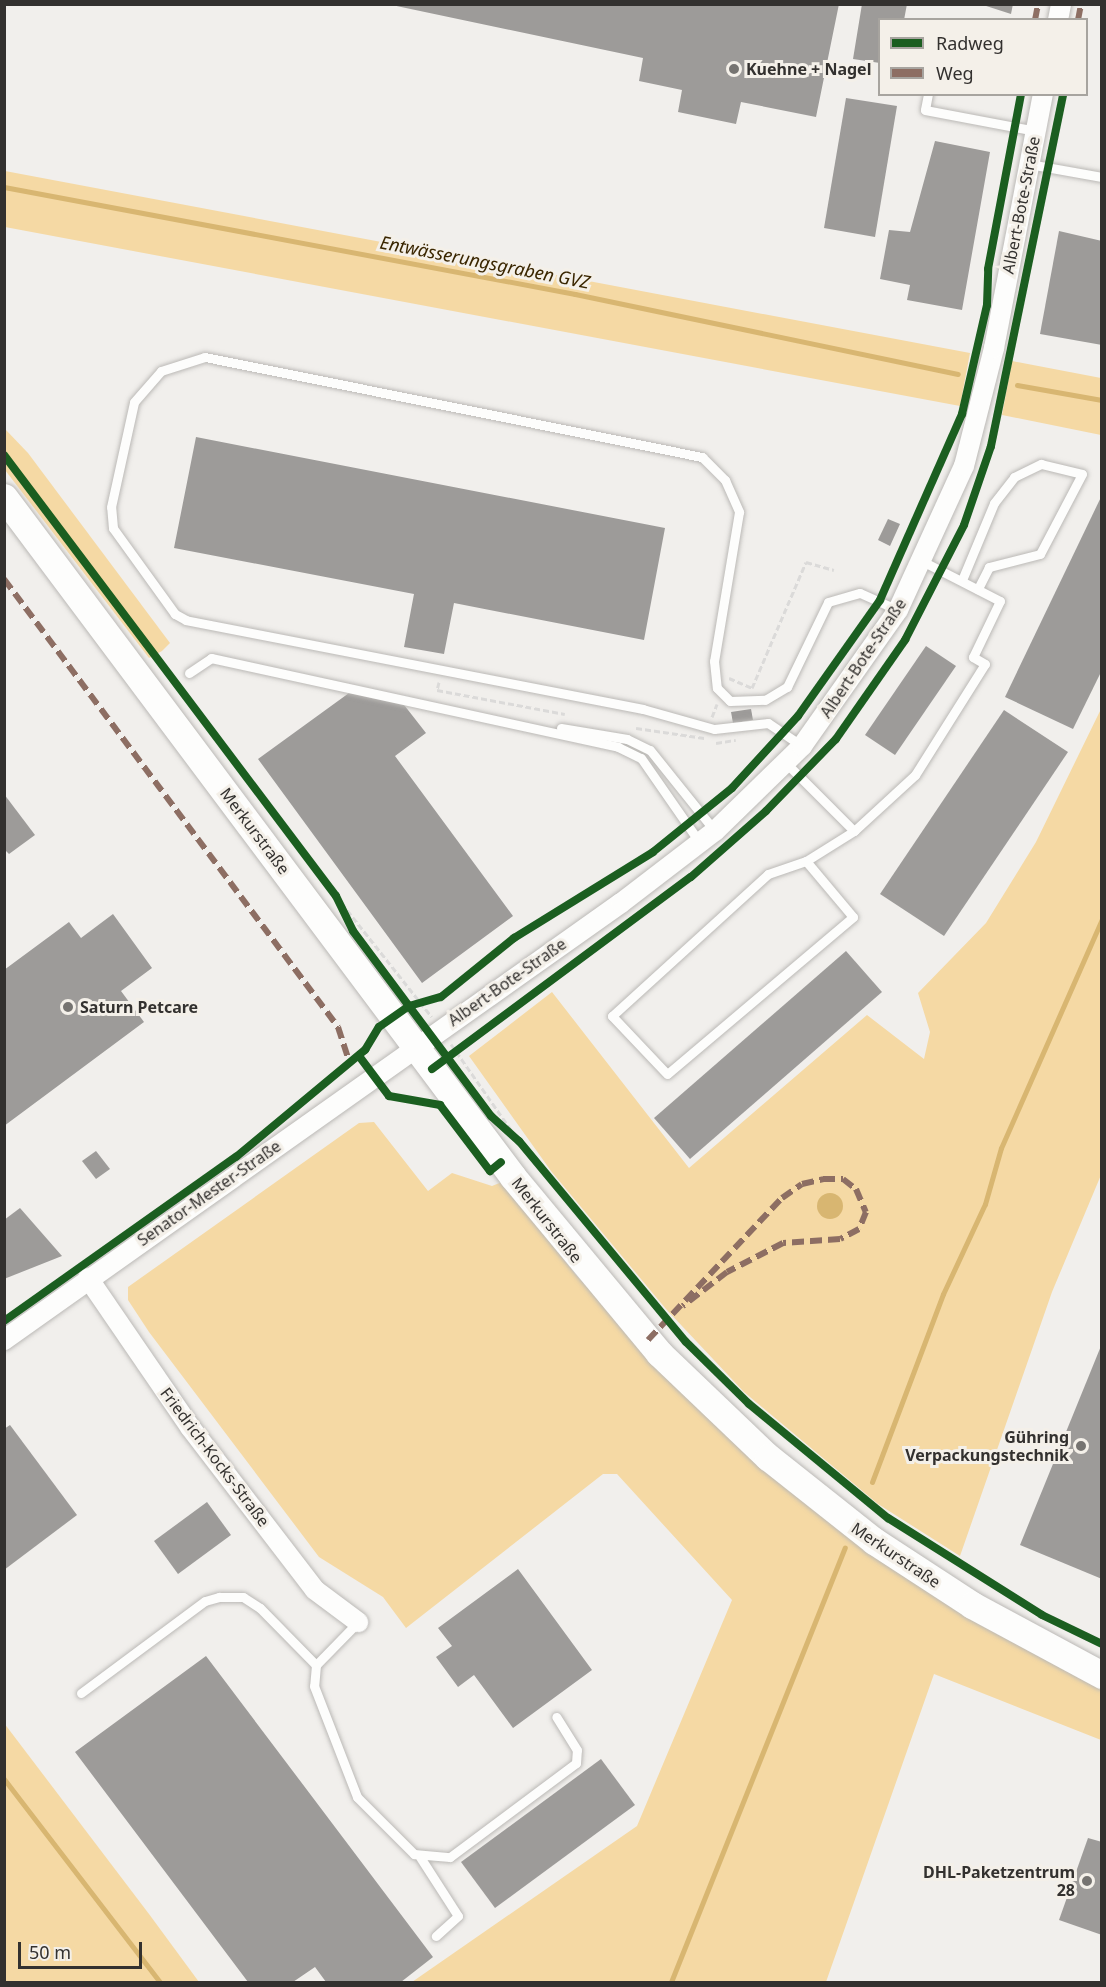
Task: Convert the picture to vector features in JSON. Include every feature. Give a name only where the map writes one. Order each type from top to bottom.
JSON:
[{"type":"street","name":"Albert-Bote-Straße","points":[[423,1041],[708,837],[802,746],[898,610],[924,562],[976,426],[1043,96]]},
{"type":"street","name":"Merkurstraße","points":[[4,497],[423,1041],[612,1300],[760,1450],[919,1572],[1101,1675]]},
{"type":"street","name":"Senator-Mester-Straße","points":[[4,1340],[423,1041]]},
{"type":"street","name":"Friedrich-Kocks-Straße","points":[[88,1278],[190,1426],[315,1590],[358,1622]]},
{"type":"lane","points":[[928,96],[925,110],[1036,131]]},
{"type":"lane","points":[[1029,164],[1101,177]]},
{"type":"lane","points":[[802,746],[768,723],[708,727],[643,709],[441,670],[175,614],[119,540],[110,516],[129,416],[151,379],[174,364],[205,357],[702,457],[725,480],[740,525],[714,661],[721,693],[739,703],[777,694],[787,687],[818,613],[843,594],[860,593],[898,610]]},
{"type":"lane","points":[[962,580],[994,503],[1014,477],[1041,464],[1082,474],[1040,554],[989,567],[978,589]]},
{"type":"lane","points":[[806,861],[854,917],[667,1074],[612,1016],[768,874],[806,861],[854,831],[915,775],[985,664],[973,657],[1000,601],[924,562]]},
{"type":"lane","points":[[189,673],[211,658],[618,747],[641,758],[708,837]]},
{"type":"lane","points":[[482,716],[627,738],[650,750],[708,837]]},
{"type":"lane","points":[[786,763],[854,831]]},
{"type":"lane","points":[[81,1693],[219,1597],[243,1597],[252,1603],[316,1665],[318,1701],[357,1797],[398,1844],[420,1857],[458,1916],[436,1936]]},
{"type":"lane","points":[[316,1665],[358,1622]]},
{"type":"lane","points":[[420,1857],[450,1857],[576,1763],[577,1750],[556,1717]]},
{"type":"path","points":[[633,728],[702,741],[727,677],[752,688],[806,562],[834,570]]},
{"type":"path","points":[[441,670],[437,690],[576,716]]},
{"type":"path","points":[[336,896],[353,931],[423,1041],[491,1116],[519,1141]]},
{"type":"shaded area","points":[[5,171],[970,353],[960,406],[5,227]]},
{"type":"shaded area","points":[[1012,361],[1101,378],[1101,435],[1002,415]]},
{"type":"shaded area","points":[[5,429],[28,453],[170,643],[162,651],[149,658],[5,470]]},
{"type":"shaded area","points":[[1101,709],[1101,1175],[1052,1292],[960,1556],[878,1504],[744,1392],[666,1309],[551,1171],[469,1056],[552,992],[689,1168],[867,1015],[924,1059],[930,1032],[918,993],[986,923],[1036,842]]},
{"type":"shaded area","points":[[374,1122],[428,1191],[452,1173],[492,1186],[502,1182],[576,1275],[692,1399],[1101,1683],[1101,1740],[934,1674],[826,1982],[412,1982],[637,1826],[732,1600],[617,1474],[603,1474],[406,1628],[383,1597],[319,1557],[149,1332],[128,1300],[128,1287],[359,1123]]},
{"type":"shaded area","points":[[830,1193],[839,1197],[843,1206],[839,1215],[830,1219],[821,1215],[817,1206],[821,1197]]},
{"type":"shaded area","points":[[4,1723],[149,1914],[199,1982],[5,1982]]},
{"type":"building","name":"Kuehne + Nagel","points":[[387,4],[839,4],[816,117],[741,102],[736,124],[678,112],[682,90],[639,81],[643,58]]},
{"type":"building","points":[[862,4],[907,4],[904,18],[878,18],[878,63],[853,59]]},
{"type":"building","points":[[980,4],[1013,4],[1011,14]]},
{"type":"building","points":[[846,98],[897,106],[875,237],[824,228]]},
{"type":"building","points":[[935,141],[990,152],[962,310],[907,300],[910,285],[880,279],[889,230],[910,232]]},
{"type":"building","points":[[1059,231],[1102,241],[1102,345],[1040,334]]},
{"type":"building","points":[[196,437],[665,528],[644,640],[454,603],[444,654],[404,647],[414,594],[174,548]]},
{"type":"building","points":[[1102,495],[1102,670],[1073,729],[1005,697]]},
{"type":"building","points":[[888,519],[900,524],[890,546],[878,540]]},
{"type":"building","points":[[926,646],[956,666],[895,755],[865,735]]},
{"type":"building","points":[[349,693],[401,701],[426,733],[395,756],[513,916],[422,983],[258,759]]},
{"type":"building","points":[[751,709],[753,720],[733,723],[731,712]]},
{"type":"building","points":[[1004,710],[1068,752],[944,936],[880,894]]},
{"type":"building","points":[[4,794],[35,835],[9,854],[4,849]]},
{"type":"building","name":"Saturn Petcare","points":[[113,914],[152,968],[121,991],[144,1022],[4,1126],[4,970],[69,922],[81,938]]},
{"type":"building","points":[[846,951],[882,992],[690,1159],[654,1118]]},
{"type":"building","points":[[96,1151],[110,1169],[96,1179],[82,1161]]},
{"type":"building","points":[[20,1208],[62,1256],[4,1279],[4,1220]]},
{"type":"building","name":"Gühring Verpackungstechnik","points":[[1102,1346],[1102,1579],[1020,1545]]},
{"type":"building","points":[[10,1425],[77,1515],[4,1570],[4,1429]]},
{"type":"building","points":[[207,1502],[231,1535],[178,1574],[154,1541]]},
{"type":"building","points":[[518,1569],[592,1670],[513,1728],[474,1675],[458,1687],[436,1657],[452,1646],[438,1628]]},
{"type":"building","points":[[206,1656],[433,1957],[401,1982],[326,1982],[315,1967],[293,1982],[248,1982],[75,1752]]},
{"type":"building","points":[[601,1759],[635,1805],[495,1908],[461,1862]]},
{"type":"building","name":"DHL-Paketzentrum 28","points":[[1088,1838],[1102,1842],[1102,1935],[1059,1920]]},
{"type":"waterway","name":"Entwässerungsgraben GVZ","points":[[4,187],[575,294],[958,374]]},
{"type":"waterway","name":"Entwässerungsgraben GVZ","points":[[1017,385],[1102,400]]},
{"type":"waterway","points":[[872,1482],[943,1294],[985,1204],[1001,1148],[1102,919]]},
{"type":"waterway","points":[[671,1982],[845,1548]]},
{"type":"waterway","points":[[4,1779],[160,1982]]},
{"type":"marked path","points":[[1035,18],[1038,4]]},
{"type":"marked path","points":[[1078,18],[1081,4]]},
{"type":"marked path","points":[[4,579],[338,1027],[350,1063]]},
{"type":"marked path","points":[[648,1340],[782,1198],[802,1184],[823,1179],[843,1179],[856,1189],[866,1212],[859,1229],[840,1239],[783,1243],[727,1272],[683,1306]]},
{"type":"cycle path","points":[[4,1321],[236,1157],[365,1050],[379,1027],[409,1006],[441,997],[514,938],[653,852],[732,788],[798,716],[880,600],[962,414],[987,305],[988,269],[1021,96]]},
{"type":"cycle path","points":[[432,1069],[691,877],[766,811],[836,739],[905,640],[964,525],[991,446],[1063,96]]},
{"type":"cycle path","points":[[4,455],[336,896],[353,931],[491,1116],[519,1141],[686,1342],[749,1404],[888,1518],[1042,1615],[1102,1644]]},
{"type":"cycle path","points":[[359,1056],[389,1096],[440,1105],[490,1171],[501,1162]]},
{"type":"place","name":"Kuehne + Nagel","points":[[734,69]]},
{"type":"place","name":"Saturn Petcare","points":[[68,1007]]},
{"type":"place","name":"Gühring Verpackungstechnik","points":[[1081,1446]]},
{"type":"place","name":"DHL-Paketzentrum 28","points":[[1087,1881]]}]
